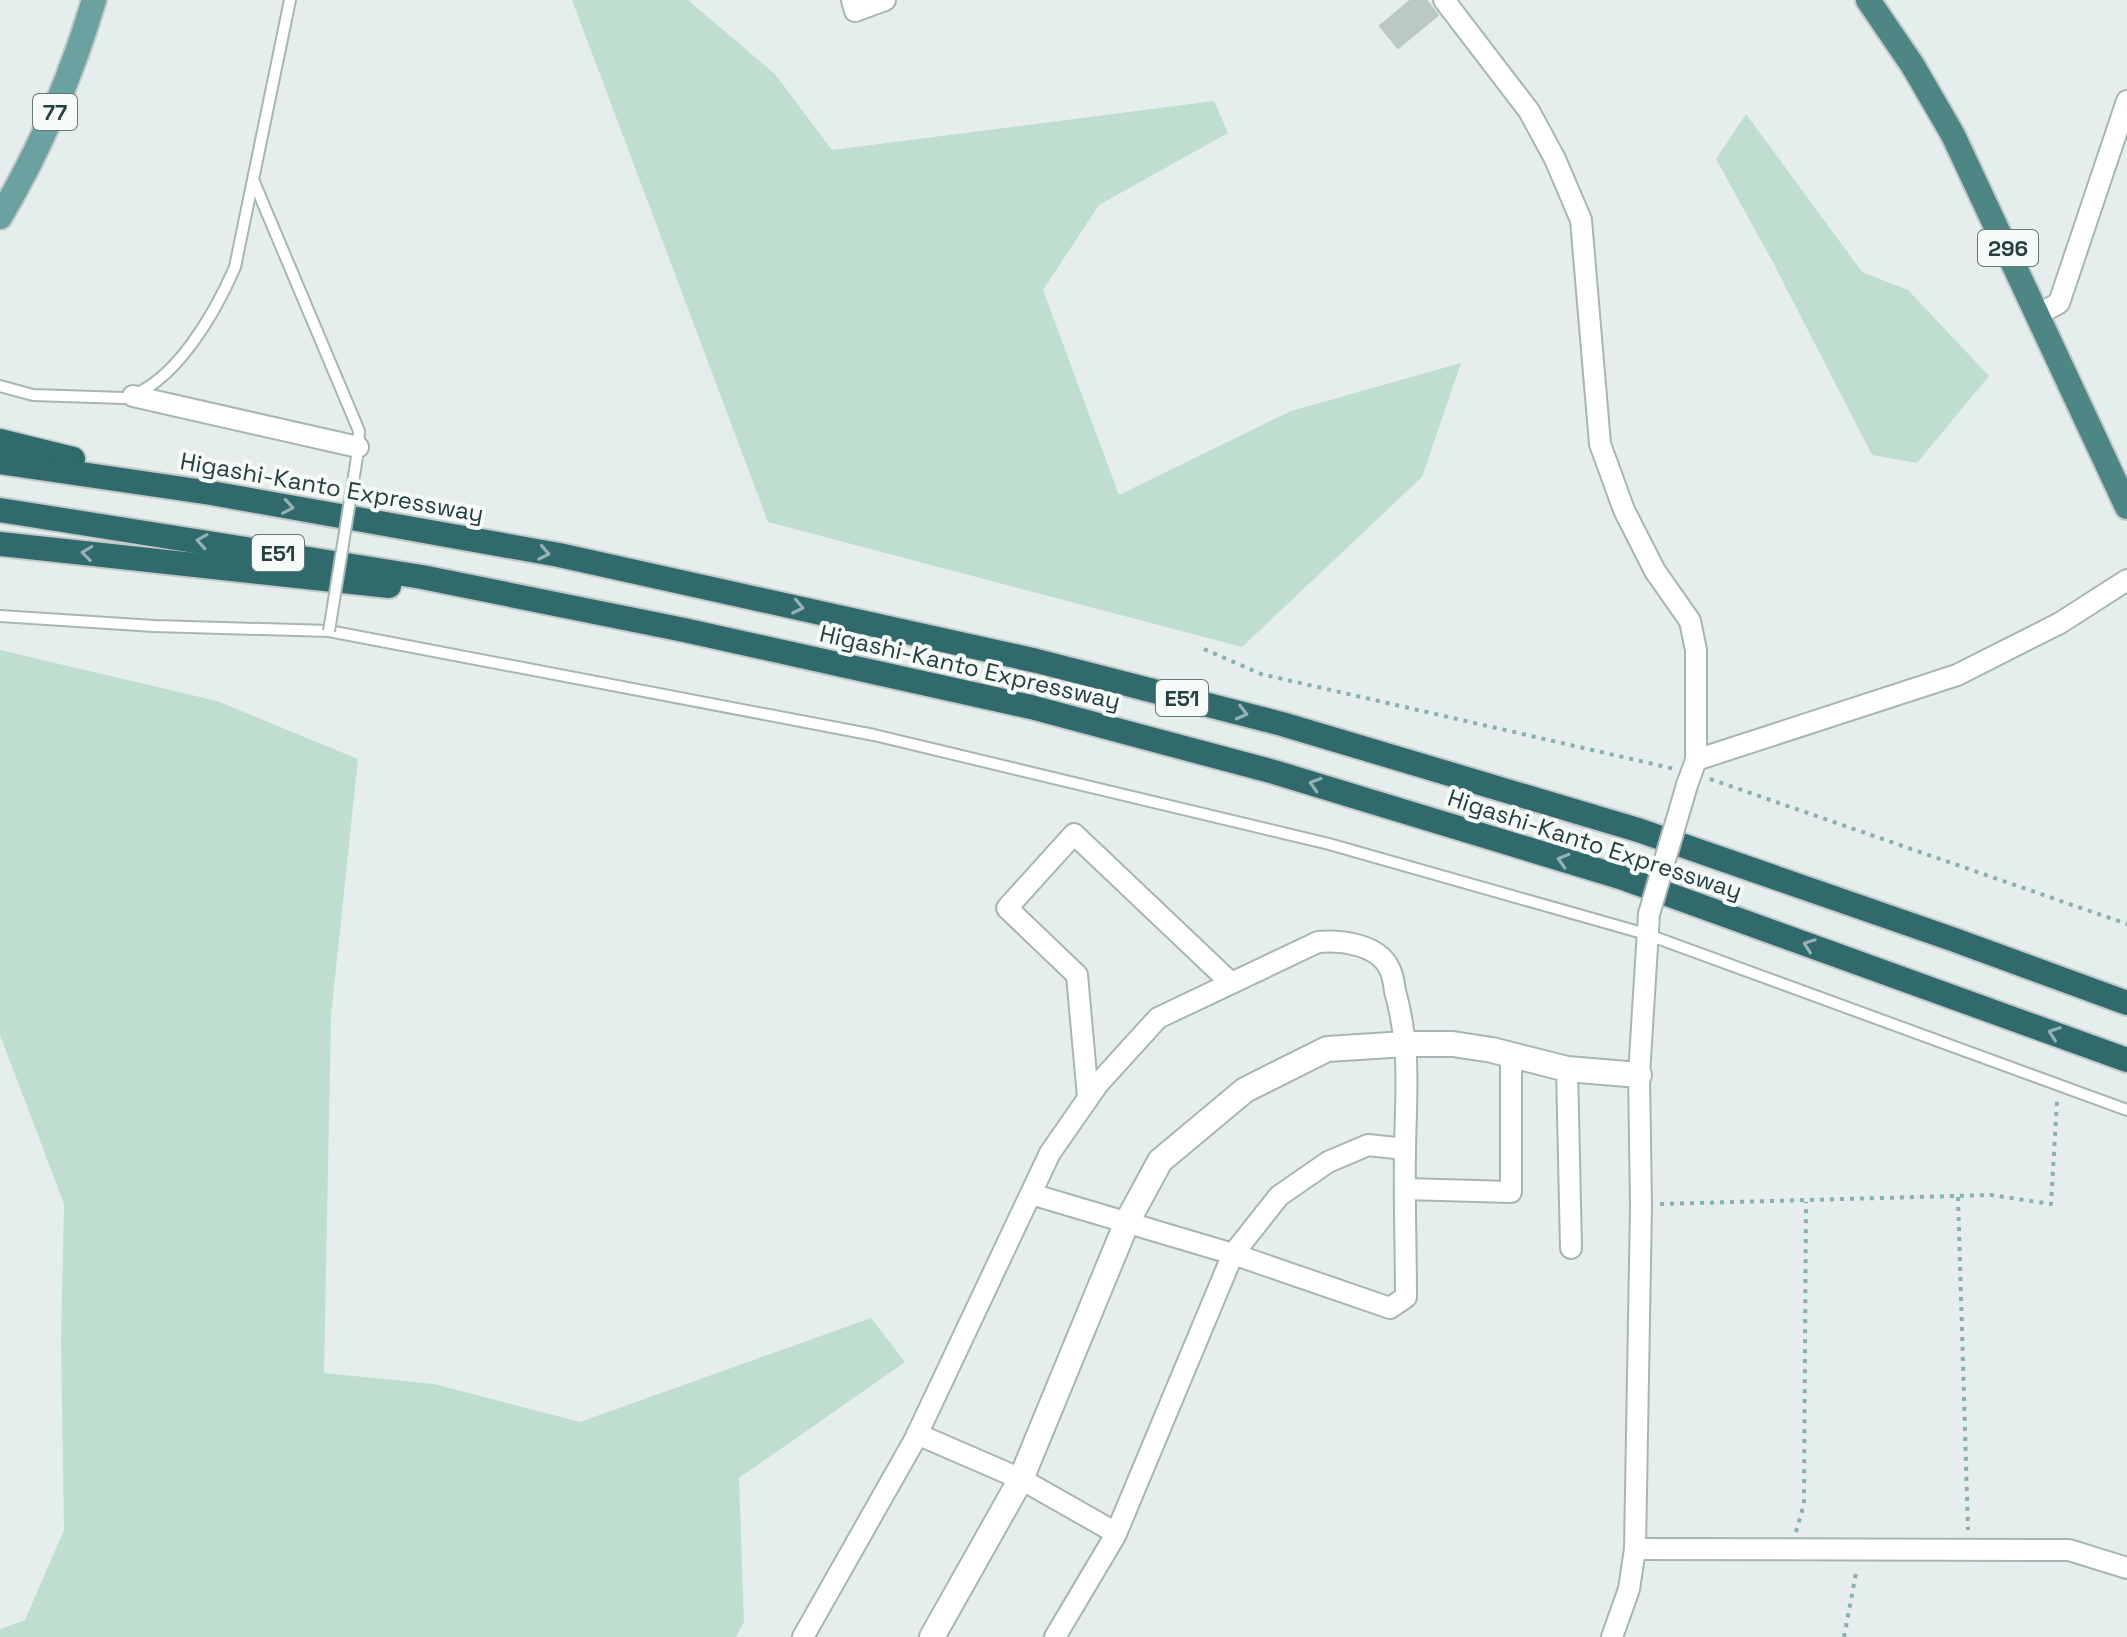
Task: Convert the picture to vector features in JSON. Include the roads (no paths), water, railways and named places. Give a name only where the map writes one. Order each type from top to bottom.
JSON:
[{"type":"highway","name":"296","points":[[1868,0],[1913,66],[1953,135],[2127,507]]},
{"type":"highway","points":[[0,441],[211,493]]},
{"type":"highway","name":"Higashi-Kanto Expressway","points":[[0,462],[211,493],[433,532],[634,571],[1037,661],[1282,724],[1638,830],[2127,1003]]},
{"type":"highway","name":"Higashi-Kanto Expressway","points":[[0,510],[364,567],[555,604],[1015,704],[1274,772],[1620,877],[2127,1060]]},
{"type":"highway","points":[[0,544],[555,604]]},
{"type":"main road","name":"77","points":[[0,217],[45,135],[65,90],[94,0]]},
{"type":"street","points":[[852,0],[855,11],[885,0]]},
{"type":"street","points":[[1444,0],[1529,111],[1555,159],[1581,220],[1600,444],[1624,510],[1655,571],[1690,621],[1696,650],[1696,760],[1648,924],[1639,1075],[1641,1205],[1635,1549],[1629,1589],[1612,1637]]},
{"type":"street","points":[[2039,314],[2059,303],[2127,101]]},
{"type":"street","points":[[133,396],[358,452]]},
{"type":"street","points":[[1696,760],[1957,675],[2060,623],[2127,580]]},
{"type":"street","points":[[1088,1097],[1077,975],[1007,908],[1074,834],[1231,983]]},
{"type":"street","points":[[803,1637],[917,1434],[1050,1153],[1088,1097],[1158,1018],[1318,942],[1338,940],[1354,945],[1378,955],[1389,966],[1406,1044],[1408,1073],[1406,1297],[1390,1308],[1233,1254],[1031,1194]]},
{"type":"street","points":[[932,1637],[1021,1479],[1127,1222],[1160,1161],[1245,1090],[1327,1049],[1406,1044],[1453,1044],[1492,1050],[1567,1069],[1639,1075]]},
{"type":"street","points":[[1405,1189],[1511,1192],[1511,1056]]},
{"type":"street","points":[[1567,1069],[1571,1248]]},
{"type":"street","points":[[1055,1637],[1116,1533],[1233,1254],[1279,1196],[1328,1162],[1368,1145],[1405,1149]]},
{"type":"street","points":[[917,1434],[1021,1479],[1116,1533]]},
{"type":"street","points":[[1635,1549],[2069,1550],[2127,1568]]},
{"type":"lane","points":[[0,386],[33,395],[133,396],[173,366],[203,329],[235,267],[290,0]]},
{"type":"lane","points":[[254,182],[359,431],[329,631]]},
{"type":"lane","points":[[0,616],[154,626],[329,631],[874,735],[1648,924],[2127,1110]]}]
